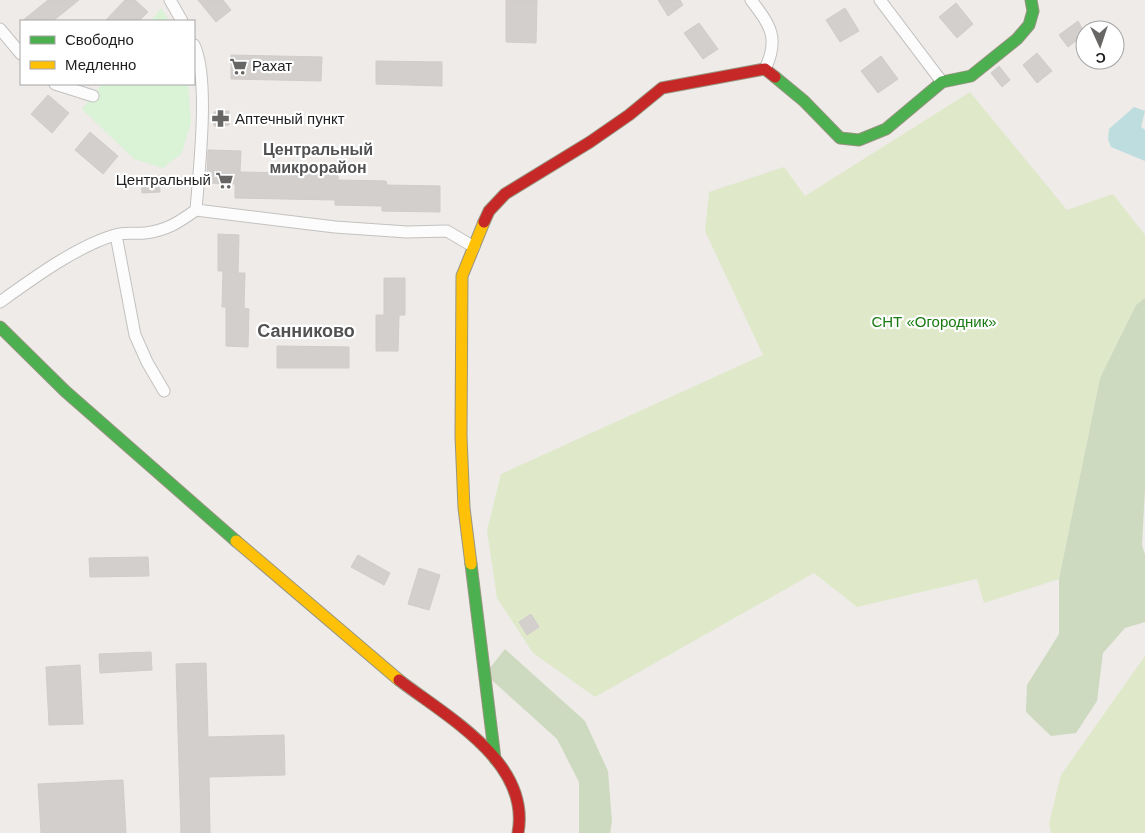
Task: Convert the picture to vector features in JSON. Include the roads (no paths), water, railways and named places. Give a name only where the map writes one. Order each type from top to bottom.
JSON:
[{"type":"street","points":[[170,0],[181,20]]},
{"type":"street","points":[[751,0],[767,21],[773,36],[773,49],[765,69]]},
{"type":"street","points":[[880,0],[942,82]]},
{"type":"street","points":[[494,759],[465,516],[460,436],[462,276],[489,211],[505,194],[590,142],[629,115],[662,88],[765,69],[804,101],[840,138],[860,140],[886,129],[942,82],[971,76],[1017,39],[1029,25],[1033,11],[1031,0]]},
{"type":"street","points":[[0,29],[20,53]]},
{"type":"street","points":[[195,47],[198,53],[202,81],[196,210]]},
{"type":"street","points":[[57,85],[93,96]]},
{"type":"street","points":[[0,302],[36,276],[86,248],[116,235],[148,232],[171,227],[196,210],[335,227],[407,232],[447,231],[474,247]]},
{"type":"street","points":[[116,235],[124,288],[136,335],[147,362],[164,391]]},
{"type":"street","points":[[0,327],[29,358],[84,408],[284,584],[374,661],[458,726],[494,759],[507,773],[518,799],[520,824],[518,833]]},
{"type":"water","points":[[1134,107],[1145,111],[1141,127],[1145,130],[1145,161],[1111,147],[1108,139],[1109,129]]},
{"type":"place","name":"Рахат","points":[[238,66]]},
{"type":"place","name":"Аптечный пункт","points":[[221,119]]},
{"type":"place","name":"Центральный","points":[[225,180]]},
{"type":"district","name":"Центральный микрорайон","points":[[318,158]]},
{"type":"district","name":"Санниково","points":[[306,331]]},
{"type":"park label","name":"СНТ «Огородник»","points":[[934,322]]}]
